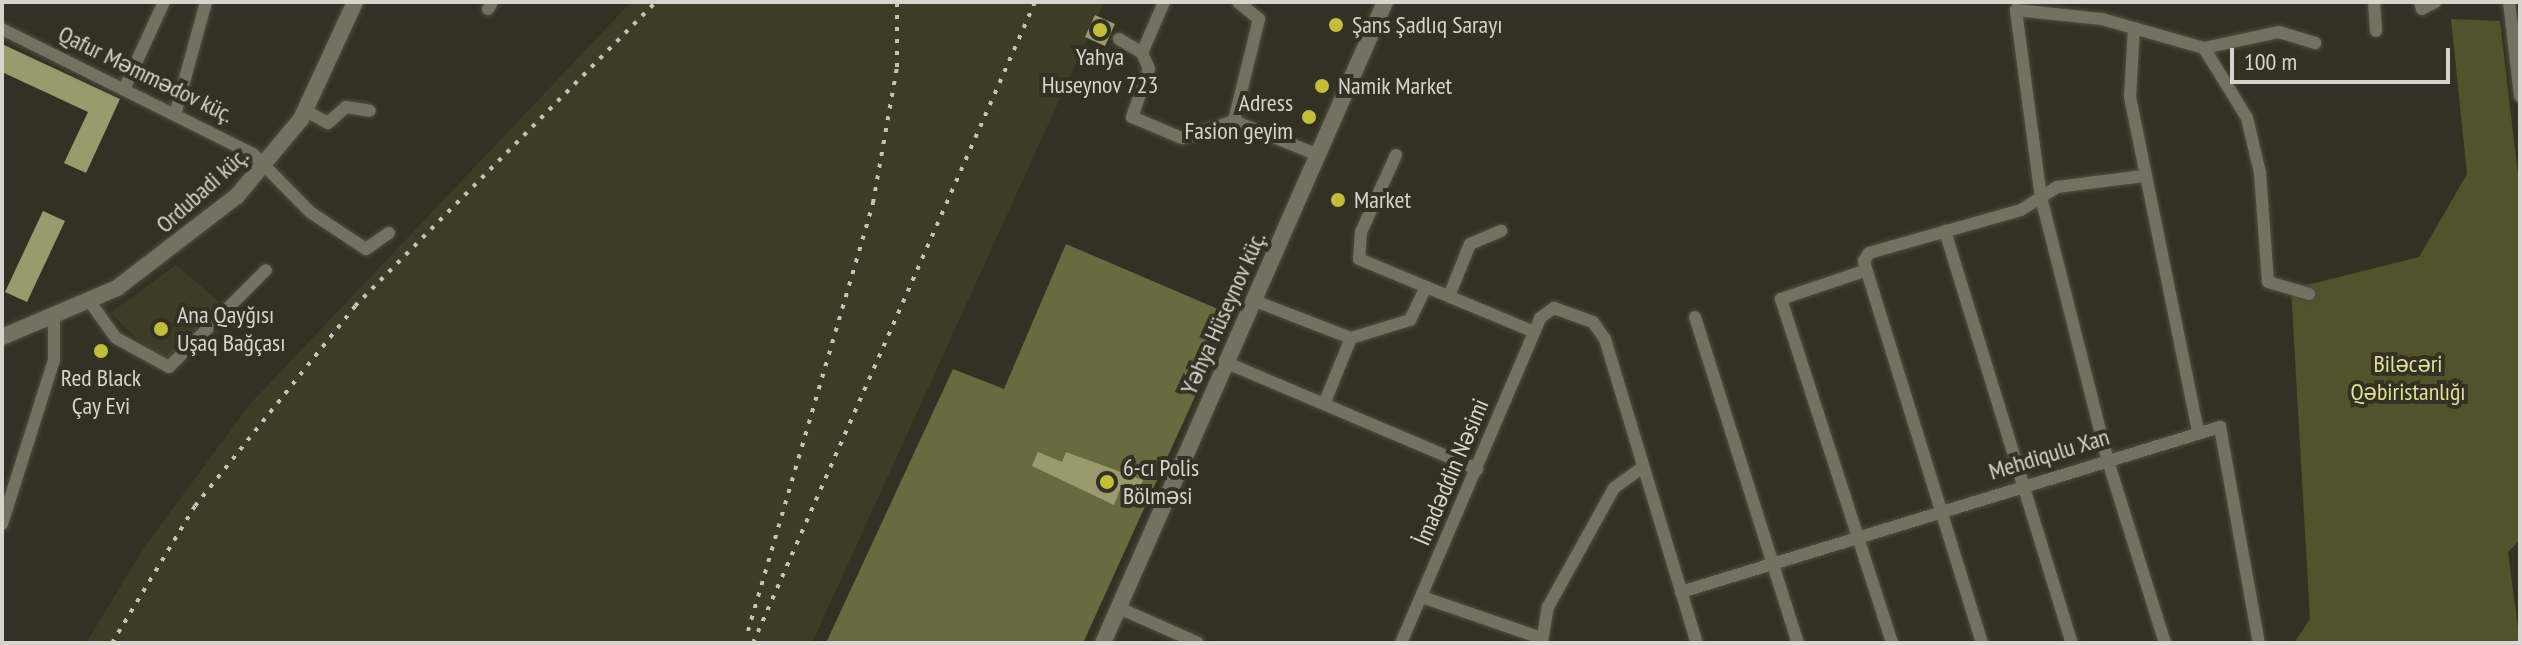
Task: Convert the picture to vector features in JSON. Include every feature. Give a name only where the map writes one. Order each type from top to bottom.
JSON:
[{"type":"main road","name":"Ordubadi küç.","points":[[3,336],[54,319],[90,302],[181,243],[268,164],[306,111],[355,2]]},
{"type":"main road","name":"Yəhya Hüseynov küç.","points":[[1103,643],[1385,2]]},
{"type":"street","points":[[125,87],[164,2]]},
{"type":"street","points":[[176,111],[206,2]]},
{"type":"street","points":[[1164,2],[1142,53],[1148,76],[1132,117],[1182,138],[1234,121],[1318,155]]},
{"type":"street","points":[[1234,121],[1259,19],[1238,2]]},
{"type":"street","points":[[2374,2],[2376,31]]},
{"type":"street","points":[[2420,2],[2422,9],[2435,2]]},
{"type":"street","points":[[2509,2],[2520,96]]},
{"type":"street","points":[[2165,643],[2107,458],[2041,198],[2016,10],[2134,28],[2204,48],[2279,32],[2315,43]]},
{"type":"street","points":[[2134,28],[2130,97],[2143,176],[2198,430],[2220,427],[2226,440],[2259,643]]},
{"type":"street","name":"Qafur Məmmədov küç.","points":[[2,29],[176,111],[268,164],[310,212],[366,249],[389,233]]},
{"type":"street","points":[[1119,39],[1142,53]]},
{"type":"street","points":[[2204,48],[2247,118],[2260,173],[2268,282],[2309,294]]},
{"type":"street","points":[[306,111],[328,123],[346,107],[370,111]]},
{"type":"street","points":[[1396,155],[1356,252],[1359,259],[1534,332]]},
{"type":"street","points":[[1982,643],[1864,271],[1869,253],[2041,198],[2057,187],[2143,176]]},
{"type":"street","points":[[1449,296],[1470,244],[1501,231]]},
{"type":"street","points":[[1945,231],[2072,643]]},
{"type":"street","points":[[90,302],[116,338],[169,367],[266,270]]},
{"type":"street","points":[[1864,271],[1781,299],[1892,643]]},
{"type":"street","points":[[1255,301],[1351,338],[1410,320],[1426,287]]},
{"type":"street","name":"İmadəddin Nəsimi","points":[[1401,643],[1540,318],[1565,310],[1599,331],[1643,467]]},
{"type":"street","points":[[1695,317],[1798,643]]},
{"type":"street","points":[[2,524],[54,360],[54,319]]},
{"type":"street","points":[[1324,404],[1351,338]]},
{"type":"street","points":[[1227,363],[1477,469]]},
{"type":"street","name":"Mehdiqulu Xan","points":[[1681,592],[2198,430]]},
{"type":"street","points":[[1422,597],[1542,641],[1548,607],[1614,488],[1643,467],[1697,643]]},
{"type":"street","points":[[1119,608],[1198,643]]},
{"type":"shaded area","points":[[631,2],[1104,2],[812,643],[86,643],[145,546],[250,404]]},
{"type":"shaded area","points":[[1066,244],[1232,315],[1083,643],[826,643],[953,369],[1004,389]]},
{"type":"shaded area","points":[[176,265],[222,304],[168,358],[156,357],[110,313]]},
{"type":"green space","name":"Biləcəri Qəbiristanlığı","points":[[2451,19],[2500,21],[2520,192],[2520,540],[2508,552],[2520,643],[2294,643],[2310,619],[2291,289],[2419,257],[2467,174]]},
{"type":"building","name":"Yahya Huseynov 723","points":[[1095,15],[1115,24],[1105,46],[1085,37]]},
{"type":"building","points":[[2,44],[120,99],[86,173],[64,163],[88,112],[2,72]]},
{"type":"building","points":[[43,211],[65,221],[27,302],[5,292]]},
{"type":"building","name":"6-cı Polis Bölməsi","points":[[1038,452],[1062,462],[1066,452],[1143,480],[1137,494],[1121,487],[1114,505],[1032,466]]},
{"type":"railway","points":[[112,643],[195,506],[355,306],[656,2]]},
{"type":"railway","points":[[748,631],[873,203],[897,67],[897,2]]},
{"type":"railway","points":[[753,643],[1035,2]]},
{"type":"place","name":"Şans Şadlıq Sarayı","points":[[1336,25]]},
{"type":"place","name":"Yahya Huseynov 723","points":[[1100,30]]},
{"type":"place","name":"Namik Market","points":[[1322,86]]},
{"type":"place","name":"Adress Fasion geyim","points":[[1309,117]]},
{"type":"place","name":"Market","points":[[1338,200]]},
{"type":"place","name":"Ana Qayğısı Uşaq Bağçası","points":[[161,329]]},
{"type":"place","name":"Red Black Çay Evi","points":[[101,351]]},
{"type":"place","name":"6-cı Polis Bölməsi","points":[[1107,482]]}]
